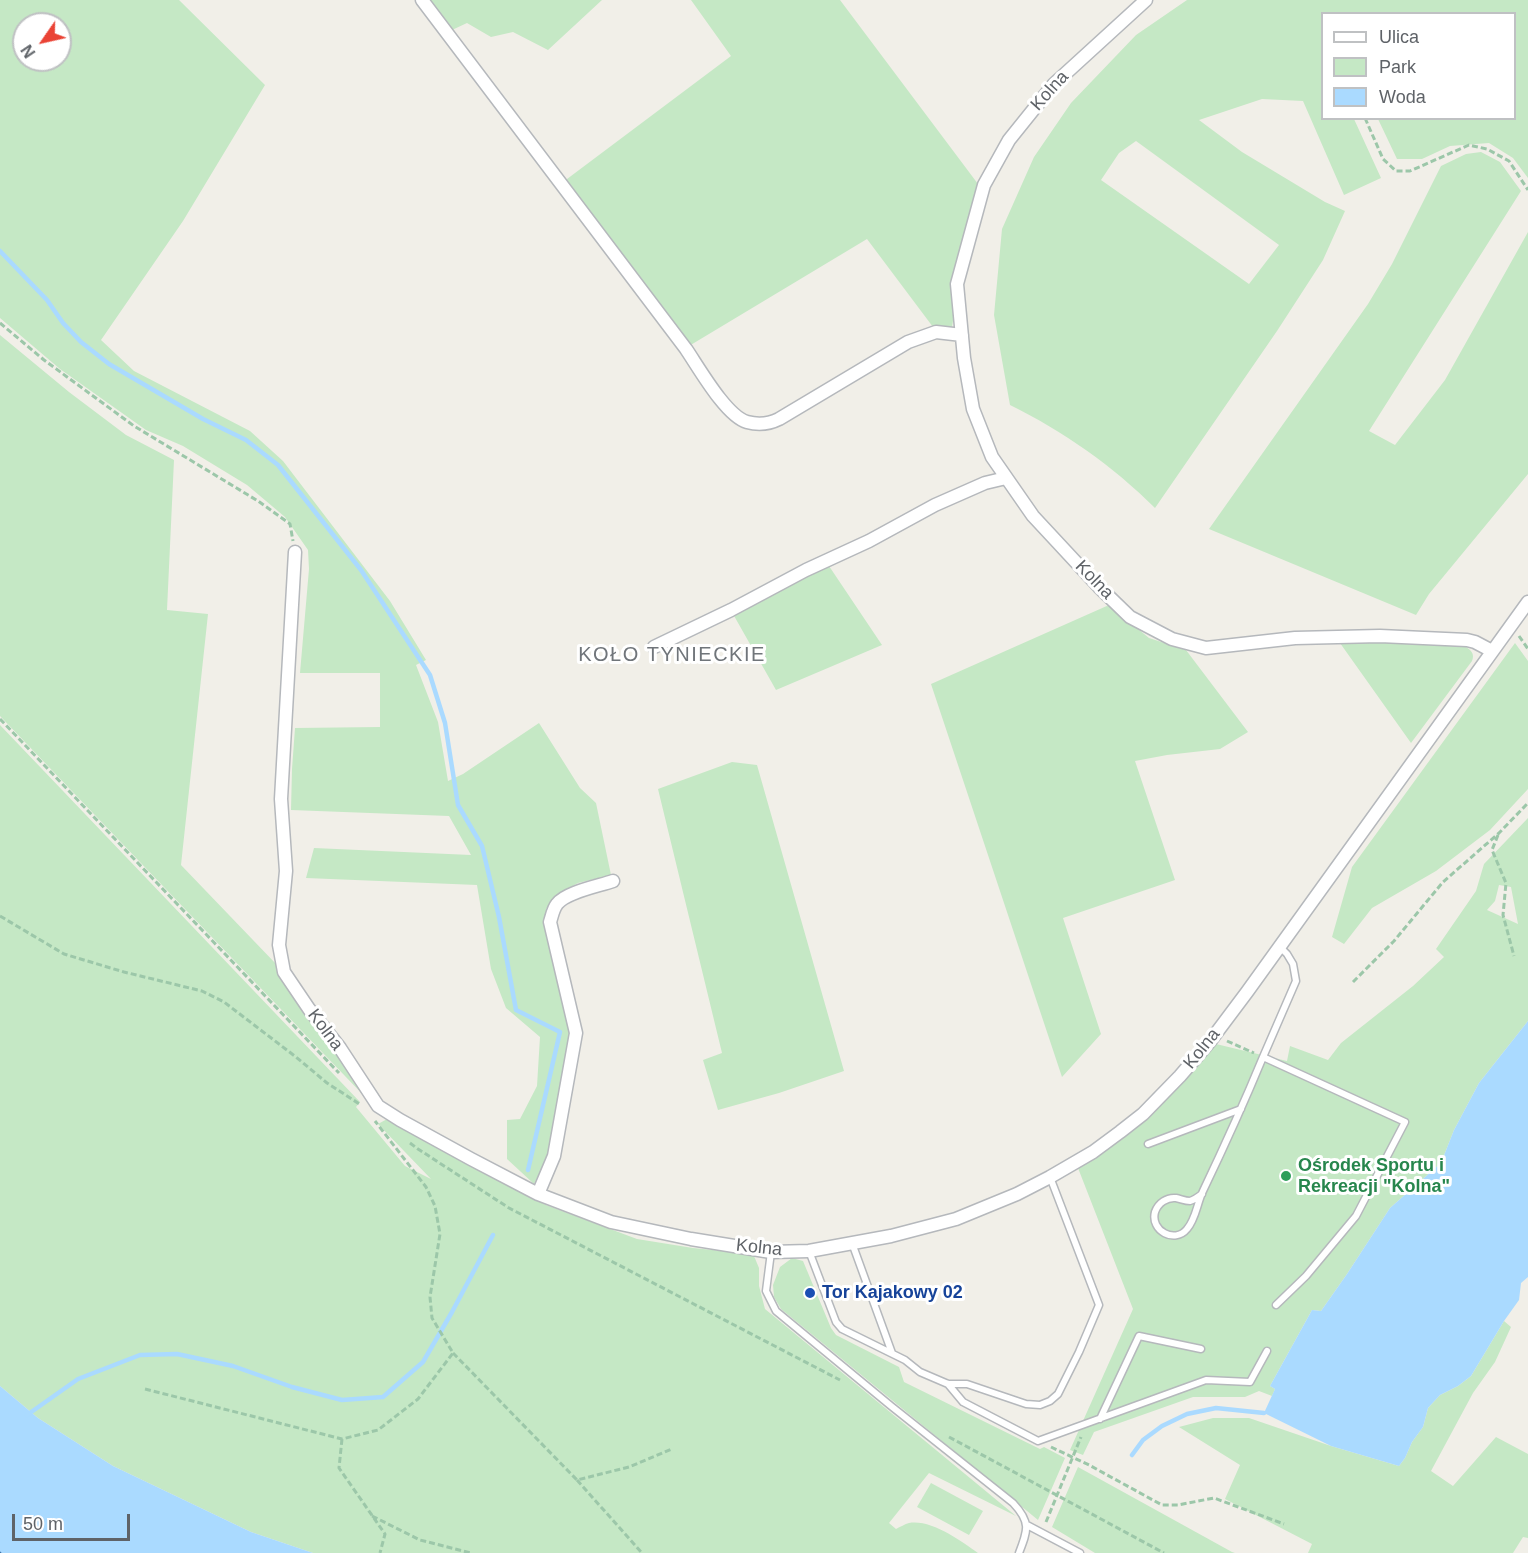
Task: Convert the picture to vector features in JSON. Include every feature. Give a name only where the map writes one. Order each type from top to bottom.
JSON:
[{"type":"street","points":[[422,0],[686,349],[726,407],[745,422],[769,424],[908,342],[936,332],[962,335]]},
{"type":"street","name":"Kolna","points":[[1146,0],[1054,84],[1009,140],[984,185],[957,284],[963,358],[973,409],[992,458],[1033,516],[1130,617],[1172,639],[1206,648],[1295,638],[1380,636],[1467,640],[1492,651]]},
{"type":"street","points":[[654,647],[806,570],[869,541],[935,505],[986,483],[1006,478]]},
{"type":"street","name":"Kolna","points":[[295,552],[281,799],[286,871],[279,945],[284,972],[309,1009],[340,1048],[378,1106],[538,1194],[611,1222],[771,1252],[809,1251],[891,1236],[956,1220],[987,1208],[1050,1177],[1093,1152],[1143,1114],[1214,1036],[1528,602]]},
{"type":"street","points":[[538,1194],[554,1156],[576,1033],[550,922],[557,904],[563,897],[613,881]]},
{"type":"lane","points":[[1202,1194],[1190,1201],[1176,1198],[1161,1202],[1155,1215],[1155,1223],[1159,1230],[1170,1236],[1179,1235],[1191,1224],[1202,1194],[1296,981],[1293,964],[1279,946]]},
{"type":"lane","points":[[1263,1057],[1405,1122],[1356,1216],[1306,1276],[1276,1305]]},
{"type":"lane","points":[[1148,1144],[1241,1109]]},
{"type":"lane","points":[[809,1251],[836,1322],[842,1329],[893,1353],[920,1372],[948,1384],[967,1384],[1026,1404],[1040,1405],[1050,1401],[1058,1394],[1099,1305],[1050,1177]]},
{"type":"lane","points":[[852,1243],[893,1353]]},
{"type":"lane","points":[[771,1252],[766,1291],[776,1311],[1013,1503],[1022,1512],[1027,1525],[1019,1553]]},
{"type":"lane","points":[[1100,1419],[1139,1336],[1201,1349]]},
{"type":"lane","points":[[948,1384],[963,1402],[1038,1441],[1206,1380],[1250,1382],[1267,1351]]},
{"type":"lane","points":[[1027,1525],[1080,1553]]},
{"type":"path","points":[[1366,120],[1383,159],[1396,171],[1410,171],[1469,145],[1487,149],[1509,161],[1528,190]]},
{"type":"path","points":[[0,323],[44,360],[134,426],[258,501],[290,524],[295,552]]},
{"type":"path","points":[[0,719],[342,1076]]},
{"type":"path","points":[[1353,982],[1394,941],[1443,882],[1499,833],[1528,803]]},
{"type":"path","points":[[1499,833],[1492,850],[1506,884],[1503,915],[1514,957]]},
{"type":"path","points":[[0,916],[64,954],[124,972],[202,991],[224,1002],[327,1083],[362,1106]]},
{"type":"path","points":[[1214,1036],[1263,1057]]},
{"type":"path","points":[[369,1114],[426,1187],[435,1206],[440,1234],[430,1297],[432,1318],[453,1353],[577,1480],[642,1553]]},
{"type":"path","points":[[409,1142],[509,1208],[849,1384]]},
{"type":"path","points":[[145,1389],[342,1438],[378,1430],[418,1399],[453,1353]]},
{"type":"path","points":[[1046,1522],[1087,1424]]},
{"type":"path","points":[[943,1434],[1164,1553]]},
{"type":"path","points":[[342,1438],[339,1468],[385,1534],[380,1553]]},
{"type":"path","points":[[1038,1441],[1089,1465],[1162,1505],[1178,1505],[1214,1498],[1284,1524]]},
{"type":"path","points":[[577,1480],[629,1467],[672,1449]]},
{"type":"path","points":[[372,1516],[420,1540],[471,1553]]},
{"type":"green space","points":[[0,0],[179,0],[265,85],[183,221],[101,340],[134,371],[250,431],[283,461],[390,601],[426,660],[416,665],[438,722],[448,781],[463,774],[539,723],[580,788],[596,803],[611,875],[578,883],[555,896],[546,909],[570,1033],[552,1148],[534,1184],[507,1159],[507,1120],[520,1119],[537,1086],[540,1037],[506,1008],[491,969],[477,885],[306,878],[314,848],[471,855],[449,816],[291,810],[295,728],[380,727],[380,673],[300,673],[309,569],[308,550],[285,517],[247,485],[183,446],[146,430],[60,369],[0,318]]},
{"type":"green space","points":[[429,0],[602,0],[548,50],[513,32],[491,37],[467,23],[452,30]]},
{"type":"green space","points":[[691,0],[840,0],[978,184],[970,215],[952,327],[933,327],[867,239],[689,346],[563,182],[731,56]]},
{"type":"green space","points":[[1187,0],[1528,0],[1528,178],[1513,158],[1489,143],[1450,146],[1422,159],[1397,159],[1378,120],[1516,120],[1516,12],[1321,12],[1321,120],[1354,120],[1381,178],[1344,195],[1303,101],[1262,99],[1199,120],[1242,152],[1325,202],[1345,211],[1323,260],[1155,508],[1087,451],[1049,426],[1010,405],[994,315],[1002,229],[1034,157],[1071,103],[1136,35]],"holes":[[[1136,141],[1279,245],[1249,284],[1101,180],[1119,153]]]},
{"type":"green space","points":[[1481,152],[1500,162],[1521,191],[1369,431],[1395,445],[1445,380],[1528,232],[1528,474],[1429,594],[1416,615],[1209,529],[1368,304],[1392,264],[1441,166],[1466,154]]},
{"type":"green space","points":[[0,335],[126,435],[174,460],[167,610],[208,614],[181,865],[277,965],[316,1027],[368,1100],[0,716]]},
{"type":"green space","points":[[829,566],[882,645],[776,690],[733,614]]},
{"type":"green space","points":[[1109,605],[1149,638],[1186,650],[1248,732],[1220,749],[1135,761],[1175,880],[1063,918],[1101,1034],[1062,1077],[931,684]]},
{"type":"green space","points":[[1400,642],[1466,647],[1473,654],[1472,661],[1411,743],[1340,643]]},
{"type":"green space","points":[[1515,643],[1528,661],[1528,789],[1490,830],[1436,871],[1372,908],[1344,944],[1332,937],[1352,867]]},
{"type":"green space","points":[[0,725],[360,1102],[356,1107],[405,1166],[431,1179],[378,1124],[389,1118],[468,1164],[546,1205],[637,1239],[754,1256],[759,1268],[759,1286],[765,1309],[1016,1516],[929,1473],[889,1523],[896,1529],[909,1523],[927,1524],[945,1532],[978,1553],[313,1553],[251,1532],[113,1466],[38,1418],[0,1386]]},
{"type":"green space","points":[[732,762],[757,765],[844,1071],[718,1110],[703,1060],[722,1053],[658,789]]},
{"type":"green space","points":[[1528,818],[1528,1021],[1479,1083],[1454,1130],[1441,1163],[1390,1208],[1321,1311],[1312,1310],[1270,1386],[1275,1389],[1272,1396],[1259,1391],[1245,1397],[1193,1397],[1094,1432],[1083,1455],[1070,1450],[1133,1309],[1078,1168],[1165,1100],[1216,1044],[1287,1061],[1290,1046],[1328,1060],[1341,1043],[1413,986],[1444,957],[1436,949],[1476,891],[1484,864]],"holes":[[[1499,885],[1511,887],[1518,924],[1487,910],[1495,901]]]},
{"type":"green space","points":[[792,1258],[803,1261],[836,1335],[899,1367],[904,1382],[1040,1449],[1044,1447],[1065,1458],[1038,1520],[781,1309],[774,1297],[773,1285],[780,1267]]},
{"type":"green space","points":[[1504,1321],[1511,1327],[1495,1362],[1473,1393],[1431,1471],[1453,1486],[1496,1437],[1528,1454],[1528,1538],[1523,1537],[1513,1553],[1308,1553],[1312,1544],[1225,1499],[1240,1465],[1179,1427],[1213,1418],[1249,1418],[1399,1466],[1423,1427],[1428,1408],[1440,1395],[1471,1376]]},
{"type":"green space","points":[[1078,1467],[1235,1553],[1095,1553],[1052,1527]]},
{"type":"green space","points":[[931,1483],[983,1511],[969,1535],[917,1507]]},
{"type":"water","points":[[1528,1021],[1528,1277],[1521,1283],[1519,1300],[1471,1376],[1440,1395],[1428,1408],[1423,1427],[1399,1466],[1331,1446],[1264,1413],[1275,1389],[1270,1386],[1312,1310],[1321,1311],[1390,1208],[1441,1163],[1454,1130],[1479,1083]]},
{"type":"water","points":[[0,1386],[38,1418],[113,1466],[251,1532],[313,1553],[0,1553]]},
{"type":"waterway","points":[[0,251],[47,300],[63,323],[81,342],[109,364],[203,419],[246,440],[278,465],[361,570],[430,675],[445,723],[458,805],[482,846],[499,917],[516,1010],[560,1032],[528,1170]]},
{"type":"waterway","points":[[27,1415],[78,1379],[140,1355],[177,1354],[233,1366],[292,1387],[342,1400],[383,1397],[423,1362],[493,1235]]},
{"type":"waterway","points":[[1132,1455],[1143,1440],[1162,1426],[1187,1414],[1216,1408],[1264,1413]]},
{"type":"place","name":"Ośrodek Sportu i Rekreacji \"Kolna\"","points":[[1286,1176]]},
{"type":"place","name":"Tor Kajakowy 02","points":[[810,1293]]},
{"type":"district","name":"KOŁO TYNIECKIE","points":[[672,655]]}]
